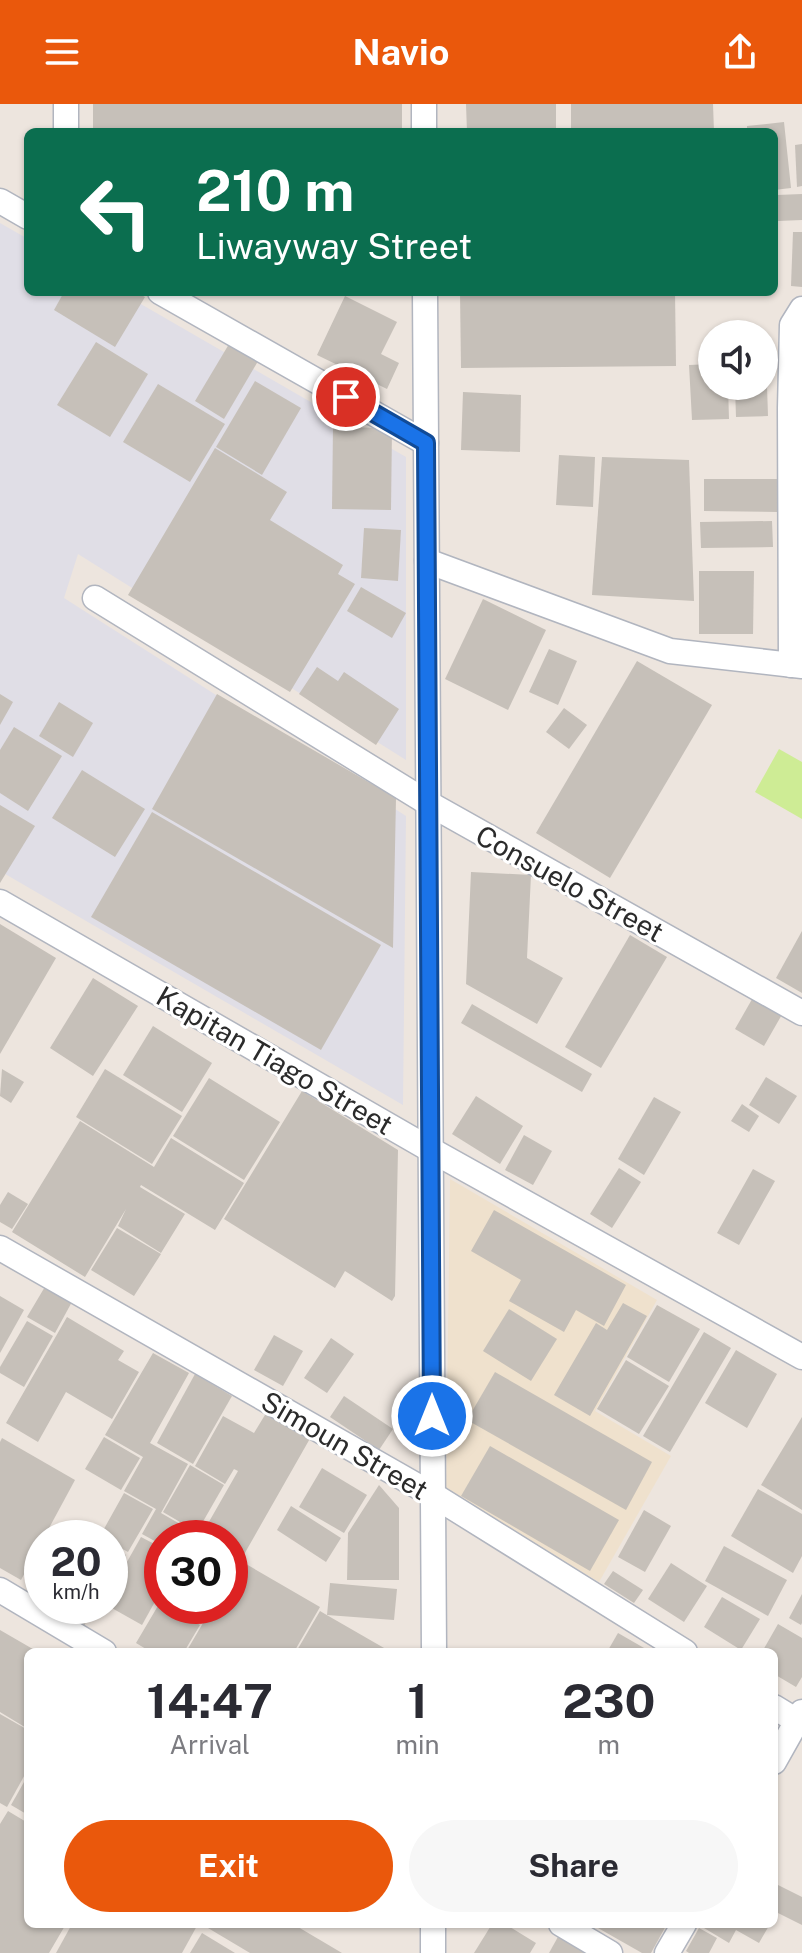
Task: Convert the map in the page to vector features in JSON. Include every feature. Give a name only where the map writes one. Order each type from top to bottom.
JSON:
[{"type":"street","points":[[66,104],[66,128]]},
{"type":"street","points":[[424,104],[424,128]]},
{"type":"street","points":[[0,201],[24,215]]},
{"type":"street","points":[[167,296],[426,443]]},
{"type":"street","points":[[425,296],[434,1648]]},
{"type":"street","points":[[427,561],[670,651],[797,666],[796,411],[792,325],[802,309]]},
{"type":"street","name":"Consuelo Street","points":[[95,598],[428,803],[802,1013]]},
{"type":"street","name":"Kapitan Tiago Street","points":[[0,902],[431,1150],[802,1357]]},
{"type":"street","name":"Simoun Street","points":[[0,1248],[433,1495],[679,1648]]},
{"type":"street","points":[[0,1590],[97,1648]]},
{"type":"street","points":[[778,1709],[799,1717],[778,1755]]},
{"type":"street","points":[[433,1928],[433,1953]]},
{"type":"street","points":[[568,1928],[610,1953]]},
{"type":"street","points":[[667,1953],[682,1928]]},
{"type":"shaded area","points":[[0,223],[24,237],[24,296],[127,296],[406,457],[406,760],[78,554],[64,598],[406,816],[403,1105],[0,871]]},
{"type":"shaded area","points":[[450,1179],[657,1300],[595,1411],[671,1456],[599,1582],[446,1493]]},
{"type":"green space","points":[[779,749],[802,762],[802,819],[755,792]]},
{"type":"building","points":[[93,104],[402,104],[402,128],[93,128]]},
{"type":"building","points":[[466,104],[556,104],[556,128],[467,128]]},
{"type":"building","points":[[571,104],[713,104],[714,128],[571,128]]},
{"type":"building","points":[[784,122],[791,188],[778,190],[778,128],[747,126]]},
{"type":"building","points":[[802,144],[802,186],[797,187],[795,145]]},
{"type":"building","points":[[802,194],[802,220],[778,221],[778,195]]},
{"type":"building","points":[[793,232],[802,232],[802,287],[791,286]]},
{"type":"building","points":[[62,296],[145,297],[115,347],[54,310]]},
{"type":"building","points":[[345,296],[397,322],[381,354],[399,363],[387,389],[317,355]]},
{"type":"building","points":[[460,296],[675,296],[676,366],[461,368]]},
{"type":"building","points":[[232,339],[261,356],[224,419],[195,401]]},
{"type":"building","points":[[96,342],[148,374],[110,437],[57,405]]},
{"type":"building","points":[[689,365],[698,365],[698,400],[728,400],[729,419],[692,420]]},
{"type":"building","points":[[255,381],[301,408],[262,475],[216,447]]},
{"type":"building","points":[[158,384],[225,424],[190,482],[123,442]]},
{"type":"building","points":[[463,392],[521,395],[520,452],[461,450]]},
{"type":"building","points":[[735,400],[767,400],[768,416],[736,417]]},
{"type":"building","points":[[333,427],[392,428],[391,510],[332,509]]},
{"type":"building","points":[[215,448],[287,492],[270,520],[343,565],[338,574],[355,584],[290,692],[128,595]]},
{"type":"building","points":[[559,455],[595,457],[593,507],[556,505]]},
{"type":"building","points":[[602,457],[689,460],[694,601],[592,595]]},
{"type":"building","points":[[704,479],[778,479],[778,512],[704,511]]},
{"type":"building","points":[[772,521],[773,547],[701,548],[700,522]]},
{"type":"building","points":[[364,528],[401,530],[398,581],[361,578]]},
{"type":"building","points":[[699,571],[754,571],[753,634],[699,634]]},
{"type":"building","points":[[361,587],[406,613],[392,638],[347,611]]},
{"type":"building","points":[[483,599],[546,630],[508,710],[445,679]]},
{"type":"building","points":[[549,649],[577,661],[558,705],[529,692]]},
{"type":"building","points":[[637,661],[712,705],[610,878],[536,833]]},
{"type":"building","points":[[317,667],[338,681],[344,672],[399,709],[376,745],[299,694]]},
{"type":"building","points":[[0,694],[13,702],[0,725]]},
{"type":"building","points":[[217,694],[396,798],[393,948],[152,809]]},
{"type":"building","points":[[59,702],[93,723],[73,757],[39,736]]},
{"type":"building","points":[[564,708],[587,725],[569,749],[546,732]]},
{"type":"building","points":[[14,727],[62,756],[28,811],[0,793],[0,750]]},
{"type":"building","points":[[82,770],[145,809],[115,857],[52,818]]},
{"type":"building","points":[[0,805],[35,826],[0,883]]},
{"type":"building","points":[[152,812],[381,945],[321,1050],[91,917]]},
{"type":"building","points":[[471,872],[531,875],[527,958],[563,978],[537,1024],[466,984]]},
{"type":"building","points":[[0,924],[56,958],[0,1054]]},
{"type":"building","points":[[802,931],[802,993],[776,978]]},
{"type":"building","points":[[630,935],[667,957],[601,1068],[565,1047]]},
{"type":"building","points":[[93,978],[138,1006],[93,1076],[50,1048]]},
{"type":"building","points":[[755,994],[784,1011],[764,1046],[735,1029]]},
{"type":"building","points":[[472,1004],[592,1074],[582,1092],[461,1023]]},
{"type":"building","points":[[153,1026],[212,1063],[182,1112],[123,1075]]},
{"type":"building","points":[[2,1069],[24,1082],[11,1103],[0,1096]]},
{"type":"building","points":[[105,1069],[182,1116],[152,1164],[76,1117]]},
{"type":"building","points":[[766,1077],[797,1096],[779,1124],[749,1105]]},
{"type":"building","points":[[209,1078],[280,1122],[244,1180],[173,1136]]},
{"type":"building","points":[[302,1091],[398,1150],[395,1296],[392,1301],[345,1271],[335,1288],[224,1219]]},
{"type":"building","points":[[476,1096],[523,1126],[500,1164],[452,1134]]},
{"type":"building","points":[[654,1097],[681,1112],[644,1175],[618,1159]]},
{"type":"building","points":[[742,1104],[759,1116],[749,1132],[731,1121]]},
{"type":"building","points":[[80,1121],[154,1167],[171,1138],[244,1183],[215,1230],[141,1185],[185,1214],[161,1253],[118,1226],[126,1209],[85,1277],[12,1232]]},
{"type":"building","points":[[524,1135],[552,1151],[533,1185],[505,1170]]},
{"type":"building","points":[[619,1168],[641,1182],[612,1228],[590,1214]]},
{"type":"building","points":[[753,1169],[775,1181],[739,1245],[717,1233]]},
{"type":"building","points":[[8,1192],[28,1204],[12,1229],[0,1222],[0,1205]]},
{"type":"building","points":[[494,1210],[626,1285],[604,1326],[576,1310],[564,1332],[509,1301],[521,1280],[471,1251]]},
{"type":"building","points":[[117,1228],[161,1254],[134,1296],[91,1270]]},
{"type":"building","points":[[46,1285],[73,1300],[55,1333],[27,1317]]},
{"type":"building","points":[[0,1296],[24,1310],[0,1353]]},
{"type":"building","points":[[623,1303],[647,1316],[590,1416],[554,1395],[596,1323],[607,1330]]},
{"type":"building","points":[[657,1305],[700,1329],[669,1382],[627,1357]]},
{"type":"building","points":[[509,1309],[557,1339],[531,1381],[483,1351]]},
{"type":"building","points":[[67,1317],[124,1351],[118,1360],[139,1372],[112,1419],[66,1392],[38,1442],[6,1423]]},
{"type":"building","points":[[27,1321],[53,1336],[24,1387],[0,1373],[0,1367]]},
{"type":"building","points":[[704,1332],[731,1348],[670,1452],[643,1436]]},
{"type":"building","points":[[274,1335],[303,1351],[283,1386],[254,1370]]},
{"type":"building","points":[[331,1338],[354,1354],[327,1393],[304,1378]]},
{"type":"building","points":[[736,1350],[777,1374],[747,1428],[705,1403]]},
{"type":"building","points":[[153,1353],[189,1373],[150,1443],[188,1464],[161,1513],[173,1520],[150,1520],[156,1509],[124,1491],[143,1457],[105,1435]]},
{"type":"building","points":[[626,1360],[669,1386],[639,1434],[597,1409]]},
{"type":"building","points":[[495,1372],[652,1462],[626,1510],[467,1420]]},
{"type":"building","points":[[195,1374],[232,1396],[193,1464],[157,1443]]},
{"type":"building","points":[[344,1396],[393,1429],[379,1450],[330,1417]]},
{"type":"building","points":[[268,1410],[312,1435],[248,1547],[248,1520],[210,1520],[238,1471],[234,1469],[225,1484],[195,1466],[223,1416],[254,1433]]},
{"type":"building","points":[[802,1417],[802,1510],[761,1485]]},
{"type":"building","points":[[104,1437],[140,1458],[121,1490],[85,1469]]},
{"type":"building","points":[[2,1438],[75,1480],[53,1520],[24,1520],[24,1574],[21,1580],[0,1568]]},
{"type":"building","points":[[490,1446],[619,1520],[590,1571],[461,1496]]},
{"type":"building","points":[[190,1465],[224,1485],[204,1520],[177,1520],[163,1512]]},
{"type":"building","points":[[322,1468],[367,1495],[344,1533],[299,1507]]},
{"type":"building","points":[[379,1485],[399,1508],[399,1580],[347,1580],[348,1533]]},
{"type":"building","points":[[758,1489],[802,1514],[802,1556],[793,1573],[731,1536]]},
{"type":"building","points":[[124,1493],[153,1509],[128,1552],[128,1520],[109,1520]]},
{"type":"building","points":[[291,1506],[341,1538],[326,1562],[277,1530]]},
{"type":"building","points":[[644,1510],[671,1526],[645,1572],[618,1557]]},
{"type":"building","points":[[141,1537],[144,1539],[142,1625],[128,1617],[128,1560]]},
{"type":"building","points":[[724,1546],[787,1580],[768,1616],[705,1581]]},
{"type":"building","points":[[671,1563],[707,1586],[684,1622],[648,1599]]},
{"type":"building","points":[[248,1565],[320,1607],[296,1648],[188,1648],[202,1624],[248,1624]]},
{"type":"building","points":[[613,1571],[643,1590],[634,1603],[604,1584]]},
{"type":"building","points":[[330,1583],[397,1589],[394,1620],[327,1615]]},
{"type":"building","points":[[802,1594],[802,1623],[801,1625],[789,1618]]},
{"type":"building","points":[[722,1597],[760,1619],[742,1648],[704,1627]]},
{"type":"building","points":[[320,1611],[384,1648],[298,1648]]},
{"type":"building","points":[[147,1624],[200,1625],[186,1648],[144,1648],[136,1643]]},
{"type":"building","points":[[778,1624],[802,1638],[802,1677],[796,1687],[778,1676],[778,1648],[764,1648]]},
{"type":"building","points":[[0,1630],[31,1648],[24,1648],[24,1727],[0,1712]]},
{"type":"building","points":[[618,1633],[644,1648],[609,1648]]},
{"type":"building","points":[[0,1714],[24,1728],[24,1776],[7,1807],[0,1803]]},
{"type":"building","points":[[24,1782],[24,1813],[11,1805]]},
{"type":"building","points":[[8,1811],[24,1821],[24,1928],[64,1928],[49,1953],[0,1953],[0,1824]]},
{"type":"building","points":[[778,1885],[802,1897],[802,1925],[778,1913]]},
{"type":"building","points":[[70,1928],[196,1928],[182,1953],[56,1953]]},
{"type":"building","points":[[208,1928],[300,1928],[342,1953],[250,1953]]},
{"type":"building","points":[[490,1928],[512,1928],[536,1943],[530,1953],[474,1953]]},
{"type":"building","points":[[598,1928],[665,1928],[651,1953],[642,1953]]},
{"type":"building","points":[[699,1928],[717,1938],[709,1953],[689,1953],[686,1951]]},
{"type":"building","points":[[704,1928],[768,1928],[759,1943],[736,1930],[729,1943]]},
{"type":"building","points":[[202,1933],[235,1953],[190,1953]]},
{"type":"building","points":[[559,1935],[591,1953],[549,1953]]},
{"type":"route","points":[[346,397],[426,443],[432,1416]]}]
